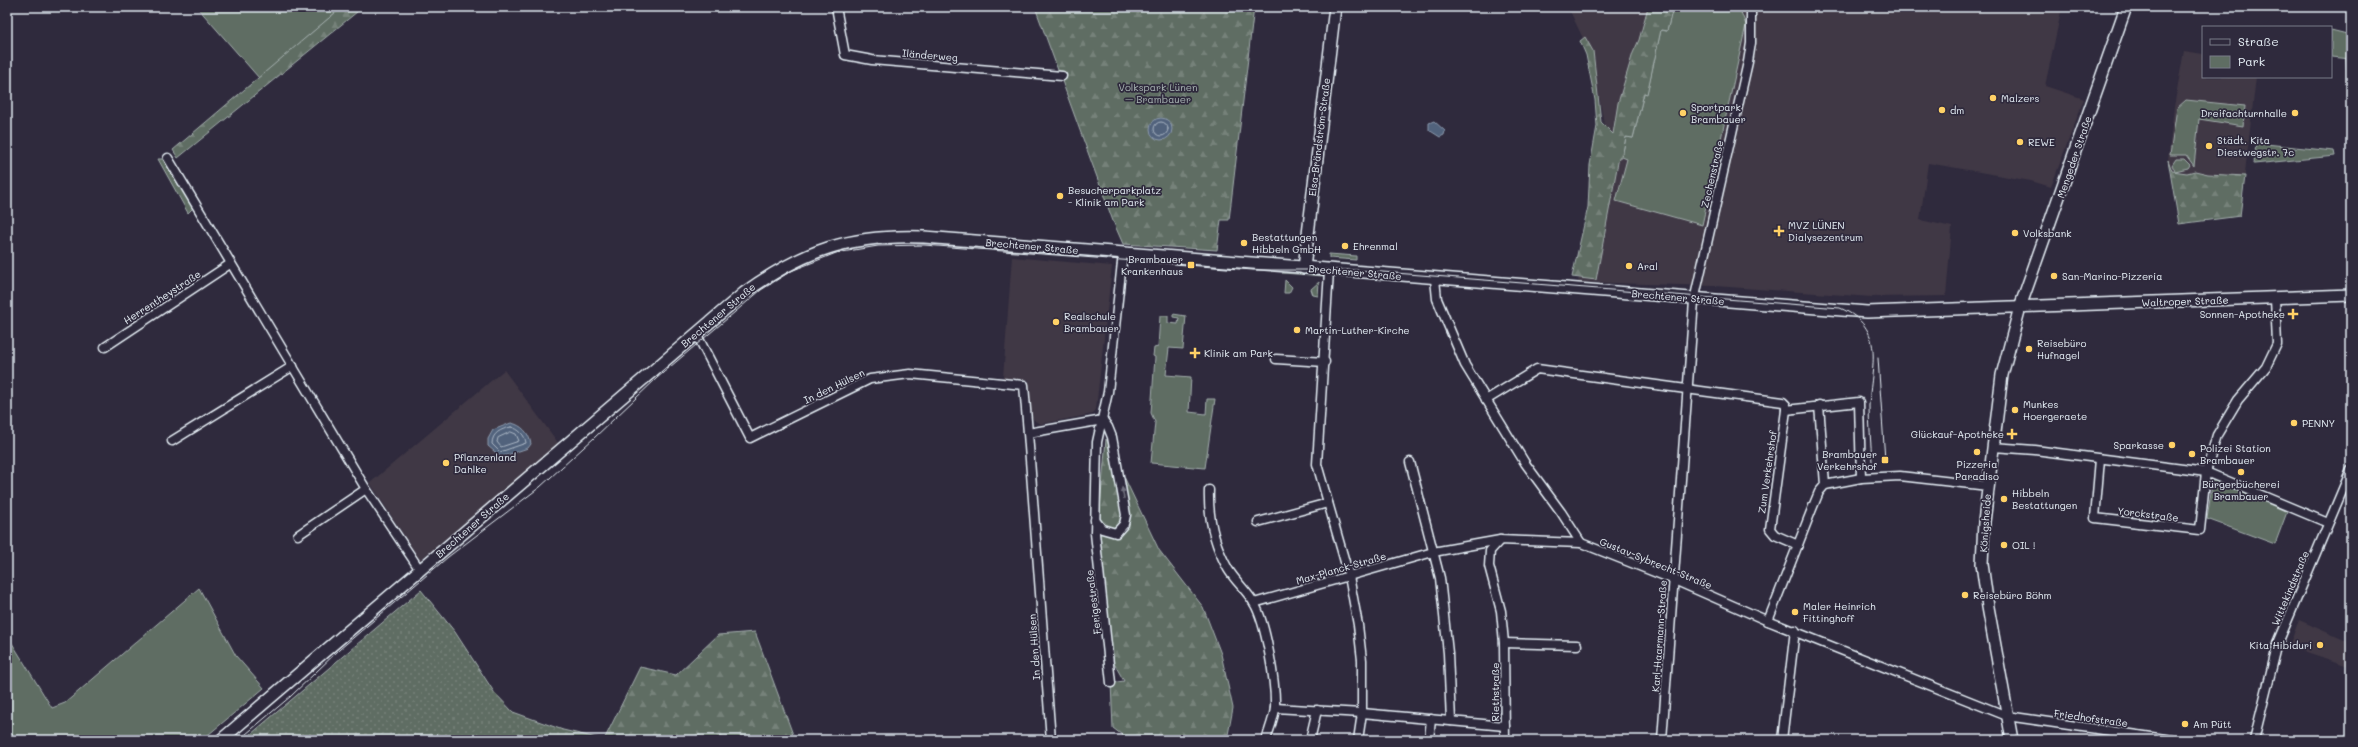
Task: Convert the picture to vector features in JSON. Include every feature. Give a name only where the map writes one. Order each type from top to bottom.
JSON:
[{"type":"main road","name":"Elsa-Brändström-Straße","points":[[1304,268],[1335,7]]},
{"type":"main road","name":"Mengeder Straße","points":[[2020,307],[2126,7]]},
{"type":"main road","name":"Brechtener Straße","points":[[221,740],[744,293],[780,268],[807,254],[851,241],[886,237],[924,237],[1867,312],[2020,307]]},
{"type":"main road","name":"Waltroper Straße","points":[[2020,307],[2351,295]]},
{"type":"main road","name":"Königsheide","points":[[2012,740],[1983,571],[1982,545],[2002,375],[2020,307]]},
{"type":"street","name":"Iländerweg","points":[[836,7],[845,55],[872,60],[1062,76]]},
{"type":"street","name":"Zechenstraße","points":[[1695,298],[1748,62],[1752,37],[1751,7]]},
{"type":"street","points":[[168,158],[230,264],[366,489],[420,570]]},
{"type":"street","name":"Ferigestraße","points":[[1111,683],[1095,520],[1096,442],[1103,420],[1108,392],[1123,253]]},
{"type":"street","name":"Herrentheystraße","points":[[105,347],[230,264]]},
{"type":"street","points":[[1330,270],[1317,464],[1350,576],[1362,660],[1362,713],[1358,740]]},
{"type":"street","points":[[1434,278],[1437,299],[1465,365],[1525,463],[1561,512],[1580,543]]},
{"type":"street","name":"Karl-Haarmann-Straße","points":[[1662,740],[1672,579],[1695,298]]},
{"type":"street","points":[[2206,472],[2212,450],[2226,418],[2272,356],[2276,344],[2275,298]]},
{"type":"street","name":"In den Hülsen","points":[[696,333],[750,438],[870,379],[910,374],[1024,385],[1050,740]]},
{"type":"street","points":[[1276,359],[1325,362]]},
{"type":"street","points":[[172,441],[293,366]]},
{"type":"street","points":[[1486,400],[1537,369],[1687,389],[1784,406],[1859,402],[1861,478]]},
{"type":"street","points":[[1819,405],[1825,485]]},
{"type":"street","name":"Zum Verkehrshof","points":[[1784,406],[1770,529],[1775,535],[1798,545]]},
{"type":"street","points":[[1028,433],[1103,420],[1108,427],[1117,461],[1125,503],[1124,524],[1116,533],[1107,532],[1102,529],[1095,520]]},
{"type":"street","points":[[1993,447],[2035,450],[2206,472],[2328,523]]},
{"type":"street","name":"Yorckstraße","points":[[2100,459],[2095,518],[2200,530],[2206,472]]},
{"type":"street","points":[[1410,462],[1440,578],[1448,653],[1451,721]]},
{"type":"street","name":"Wittekindstraße","points":[[2254,740],[2278,643],[2351,470]]},
{"type":"street","points":[[1768,621],[1819,492],[1825,485],[1861,478],[1900,476],[1988,486]]},
{"type":"street","points":[[298,535],[366,489]]},
{"type":"street","points":[[1209,490],[1208,510],[1212,533],[1228,569],[1254,603],[1261,620],[1271,666],[1275,708],[1266,740]]},
{"type":"street","points":[[1258,522],[1328,503]]},
{"type":"street","name":"Max-Planck-Straße","points":[[1254,603],[1433,552],[1500,540],[1580,543]]},
{"type":"street","name":"Riethstraße","points":[[1500,540],[1490,551],[1489,566],[1501,611],[1504,643],[1505,740]]},
{"type":"street","name":"Gustav-Sybrecht-Straße","points":[[1580,543],[1672,579],[1768,621],[1795,630],[2007,716]]},
{"type":"street","points":[[1782,740],[1795,630]]},
{"type":"street","points":[[1504,643],[1577,645]]},
{"type":"street","points":[[1275,708],[1362,713],[1505,726]]},
{"type":"street","points":[[1310,740],[1317,710]]},
{"type":"street","name":"Friedhofstraße","points":[[2007,716],[2172,740]]},
{"type":"street","points":[[1429,740],[1431,719]]},
{"type":"shaded area","points":[[1568,7],[2062,7],[2045,86],[2084,99],[2051,187],[2031,181],[1928,163],[1920,220],[1952,227],[1946,296],[1872,297],[1715,286],[1578,282],[1606,134],[1591,55]]},
{"type":"shaded area","name":"Städt. Kita Diestwegstr. 7c","points":[[2184,51],[2202,54],[2202,78],[2256,78],[2240,216],[2179,224],[2168,160],[2174,107]]},
{"type":"shaded area","name":"Realschule Brambauer","points":[[1012,257],[1112,266],[1096,409],[1093,414],[1041,424],[1035,421],[1031,416],[1029,380],[1003,378]]},
{"type":"shaded area","points":[[504,370],[559,444],[420,560],[370,483]]},
{"type":"shaded area","name":"Kita Hibiduri","points":[[2299,620],[2351,643],[2351,667],[2289,646]]},
{"type":"shaded area","points":[[2069,733],[2088,735],[2117,740],[2068,740]]},
{"type":"green space","points":[[197,7],[342,7],[259,78]]},
{"type":"green space","points":[[342,7],[363,7],[178,158],[173,150]]},
{"type":"green space","name":"Volkspark Lünen – Brambauer","points":[[1035,7],[1254,7],[1229,220],[1221,220],[1217,250],[1123,244],[1113,221]]},
{"type":"green space","points":[[1648,7],[1673,7],[1667,31],[1661,30],[1647,94],[1644,93],[1633,138],[1626,137],[1622,157],[1619,157],[1596,280],[1572,277],[1588,207],[1590,165],[1597,126],[1595,100],[1586,55],[1580,41],[1585,37],[1593,51],[1601,122],[1613,134],[1618,103],[1633,53],[1639,40]]},
{"type":"green space","name":"Sportpark Brambauer","points":[[1673,7],[1739,7],[1746,25],[1702,225],[1616,201],[1627,159],[1622,157],[1626,137],[1633,138],[1644,93],[1647,93],[1661,30],[1667,31]]},
{"type":"green space","points":[[2332,30],[2351,35],[2351,59],[2332,57]]},
{"type":"green space","points":[[2346,58],[2351,59],[2351,151],[2350,151]]},
{"type":"green space","points":[[2186,100],[2245,106],[2243,126],[2199,119],[2194,166],[2186,155],[2170,155],[2177,108]]},
{"type":"green space","points":[[2256,143],[2334,151],[2335,156],[2254,164]]},
{"type":"green space","points":[[158,159],[164,159],[194,207],[188,213]]},
{"type":"green space","points":[[2176,159],[2184,159],[2190,165],[2188,168],[2175,171],[2172,165]]},
{"type":"green space","points":[[2168,160],[2172,171],[2187,173],[2195,171],[2208,174],[2245,176],[2240,216],[2179,224]]},
{"type":"green space","points":[[1329,254],[1356,256],[1356,260],[1329,258]]},
{"type":"green space","points":[[1282,273],[1320,274],[1324,276]]},
{"type":"green space","points":[[1285,280],[1292,287],[1289,293],[1284,293]]},
{"type":"green space","points":[[1319,282],[1318,296],[1313,295],[1311,289]]},
{"type":"green space","points":[[1173,314],[1186,316],[1183,349],[1169,348],[1166,375],[1191,377],[1189,412],[1206,414],[1207,399],[1215,399],[1205,468],[1151,463],[1155,422],[1151,413],[1155,357],[1153,356],[1154,348],[1158,347],[1160,316],[1168,316],[1168,323],[1178,324],[1179,318],[1173,317]]},
{"type":"green space","points":[[1106,439],[1159,550],[1203,607],[1221,654],[1233,708],[1227,740],[1126,738],[1113,728],[1111,683],[1124,681],[1111,658],[1098,531]]},
{"type":"green space","points":[[2213,479],[2287,512],[2275,544],[2207,519]]},
{"type":"green space","points":[[199,588],[236,656],[264,688],[202,740],[7,740],[7,635],[52,708],[65,703]]},
{"type":"green space","points":[[421,590],[455,632],[494,692],[513,712],[563,730],[605,740],[244,740]]},
{"type":"green space","points":[[755,632],[795,740],[604,740],[640,667],[676,675],[718,635]]},
{"type":"water","points":[[1161,118],[1169,121],[1172,129],[1169,137],[1161,140],[1153,137],[1150,129],[1153,121]]},
{"type":"water","points":[[1434,121],[1445,131],[1444,135],[1440,137],[1429,130],[1429,123]]},
{"type":"water","points":[[511,423],[524,430],[529,436],[531,444],[528,448],[501,457],[488,446],[488,439],[493,430]]},
{"type":"tram line","points":[[239,740],[291,696],[340,649],[448,557],[540,487],[657,378],[761,290],[791,271],[836,253],[878,246],[924,245],[1253,270],[1357,270],[1840,308],[1855,316],[1865,326],[1870,337],[1873,350],[1869,406],[1872,461]]},
{"type":"tram line","points":[[1878,358],[1885,460]]},
{"type":"place","name":"Malzers","points":[[1993,98]]},
{"type":"place","name":"dm","points":[[1942,110]]},
{"type":"place","name":"Sportpark Brambauer","points":[[1683,113]]},
{"type":"place","name":"Dreifachturnhalle","points":[[2295,113]]},
{"type":"place","name":"REWE","points":[[2020,142]]},
{"type":"place","name":"Städt. Kita Diestwegstr. 7c","points":[[2209,146]]},
{"type":"place","name":"Besucherparkplatz - Klinik am Park","points":[[1060,196]]},
{"type":"place","name":"MVZ LÜNEN Dialysezentrum","points":[[1779,231]]},
{"type":"place","name":"Volksbank","points":[[2015,233]]},
{"type":"place","name":"Bestattungen Hibbeln GmbH","points":[[1244,243]]},
{"type":"place","name":"Ehrenmal","points":[[1345,246]]},
{"type":"place","name":"Brambauer Krankenhaus","points":[[1191,265]]},
{"type":"place","name":"Aral","points":[[1629,266]]},
{"type":"place","name":"San-Marino-Pizzeria","points":[[2054,276]]},
{"type":"place","name":"Sonnen-Apotheke","points":[[2293,314]]},
{"type":"place","name":"Realschule Brambauer","points":[[1056,322]]},
{"type":"place","name":"Martin-Luther-Kirche","points":[[1297,330]]},
{"type":"place","name":"Reisebüro Hufnagel","points":[[2029,349]]},
{"type":"place","name":"Klinik am Park","points":[[1195,353]]},
{"type":"place","name":"Munkes Hoergeraete","points":[[2015,410]]},
{"type":"place","name":"PENNY","points":[[2294,423]]},
{"type":"place","name":"Glückauf-Apotheke","points":[[2012,434]]},
{"type":"place","name":"Sparkasse","points":[[2172,445]]},
{"type":"place","name":"Pizzeria Paradiso","points":[[1977,452]]},
{"type":"place","name":"Polizei Station Brambauer","points":[[2192,454]]},
{"type":"place","name":"Brambauer Verkehrshof","points":[[1885,460]]},
{"type":"place","name":"Pflanzenland Dahlke","points":[[446,463]]},
{"type":"place","name":"Bürgerbücherei Brambauer","points":[[2241,472]]},
{"type":"place","name":"Hibbeln Bestattungen","points":[[2004,499]]},
{"type":"place","name":"OIL !","points":[[2004,545]]},
{"type":"place","name":"Reisebüro Böhm","points":[[1965,595]]},
{"type":"place","name":"Maler Heinrich Fittinghoff","points":[[1795,612]]},
{"type":"place","name":"Kita Hibiduri","points":[[2320,645]]},
{"type":"place","name":"Am Pütt","points":[[2185,724]]}]
